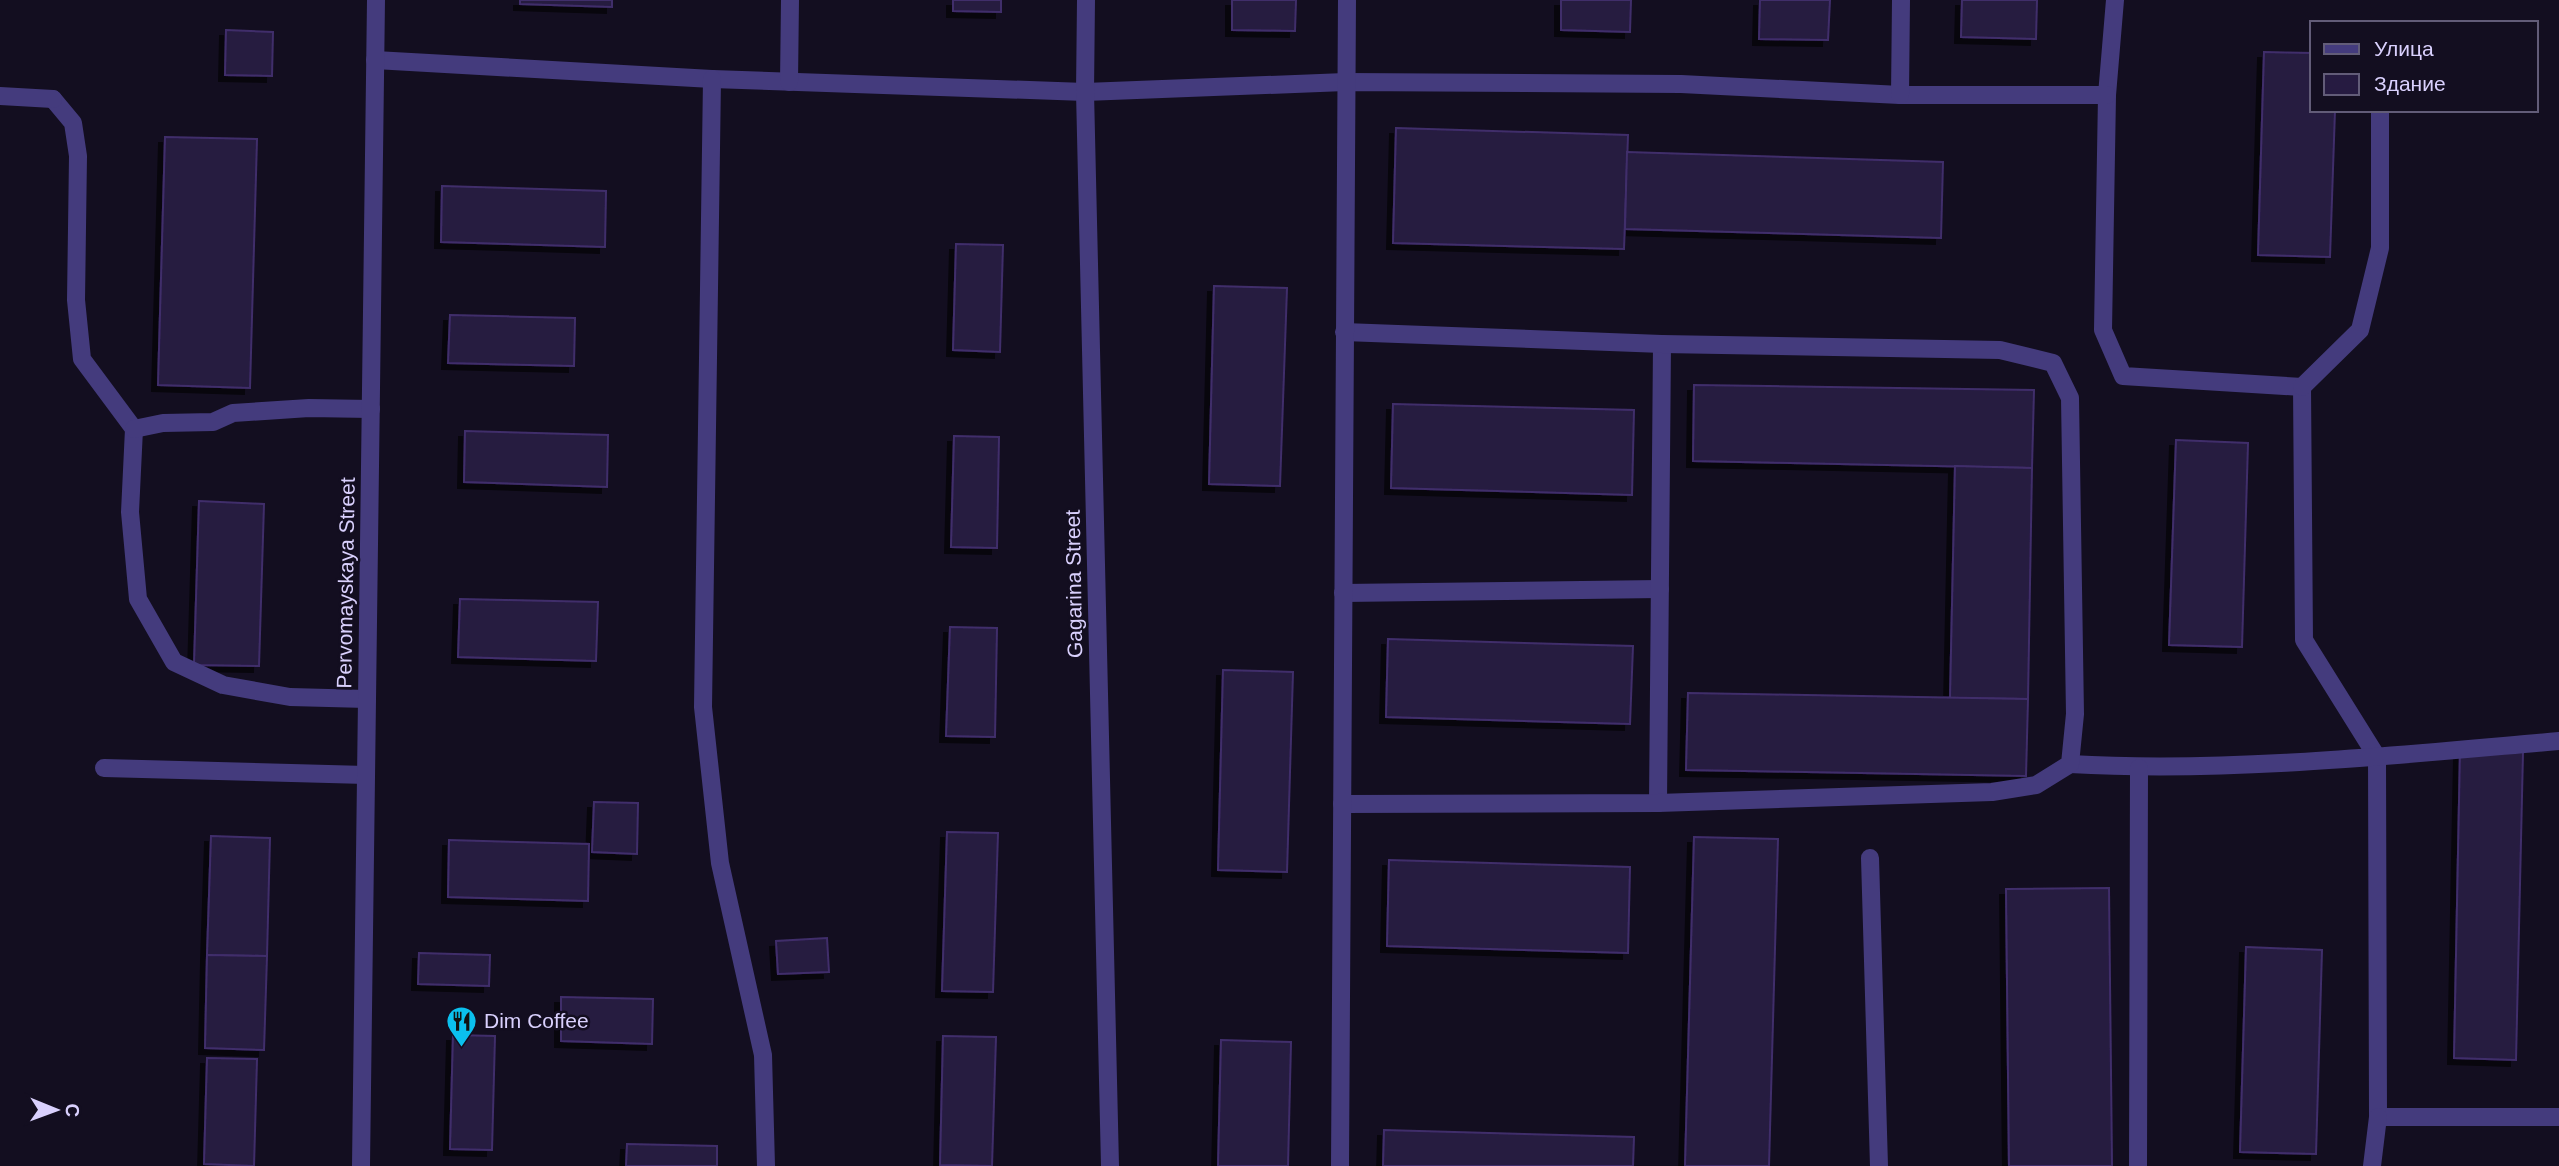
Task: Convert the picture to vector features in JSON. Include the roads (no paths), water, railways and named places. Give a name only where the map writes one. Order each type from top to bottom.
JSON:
[{"type":"street","name":"Pervomayskaya Street","points":[[361,1166],[376,0]]},
{"type":"street","points":[[789,82],[790,0]]},
{"type":"street","name":"Gagarina Street","points":[[1086,0],[1110,1166]]},
{"type":"street","points":[[1340,1166],[1346,0]]},
{"type":"street","points":[[1900,95],[1901,0]]},
{"type":"street","points":[[2115,0],[2106,94],[2103,330],[2123,376],[2302,387]]},
{"type":"street","points":[[375,61],[712,79],[1086,92],[1345,82],[1681,84],[1900,95],[2106,94]]},
{"type":"street","points":[[712,79],[703,706],[720,863],[763,1055],[766,1166]]},
{"type":"street","points":[[0,96],[53,99],[73,122],[78,156],[76,300],[82,359],[134,429],[130,512],[138,599],[174,662],[223,685],[290,697],[367,699]]},
{"type":"street","points":[[2372,1166],[2378,1117],[2378,757],[2304,640],[2302,387],[2360,330],[2380,248],[2380,112]]},
{"type":"street","points":[[1344,332],[1662,344],[2000,350],[2053,363],[2070,398],[2075,714],[2070,764]]},
{"type":"street","points":[[1658,803],[1662,344]]},
{"type":"street","points":[[134,429],[163,423],[213,422],[233,413],[309,408],[371,410]]},
{"type":"street","points":[[1343,593],[1660,589]]},
{"type":"street","points":[[1342,804],[1658,803],[1993,792],[2036,785],[2070,764],[2139,768],[2378,757],[2559,741]]},
{"type":"street","points":[[104,768],[366,775]]},
{"type":"street","points":[[2138,1166],[2139,768]]},
{"type":"street","points":[[1870,858],[1879,1166]]},
{"type":"street","points":[[2378,1117],[2559,1117]]},
{"type":"place","name":"Dim Coffee","points":[[461,1048]]}]
